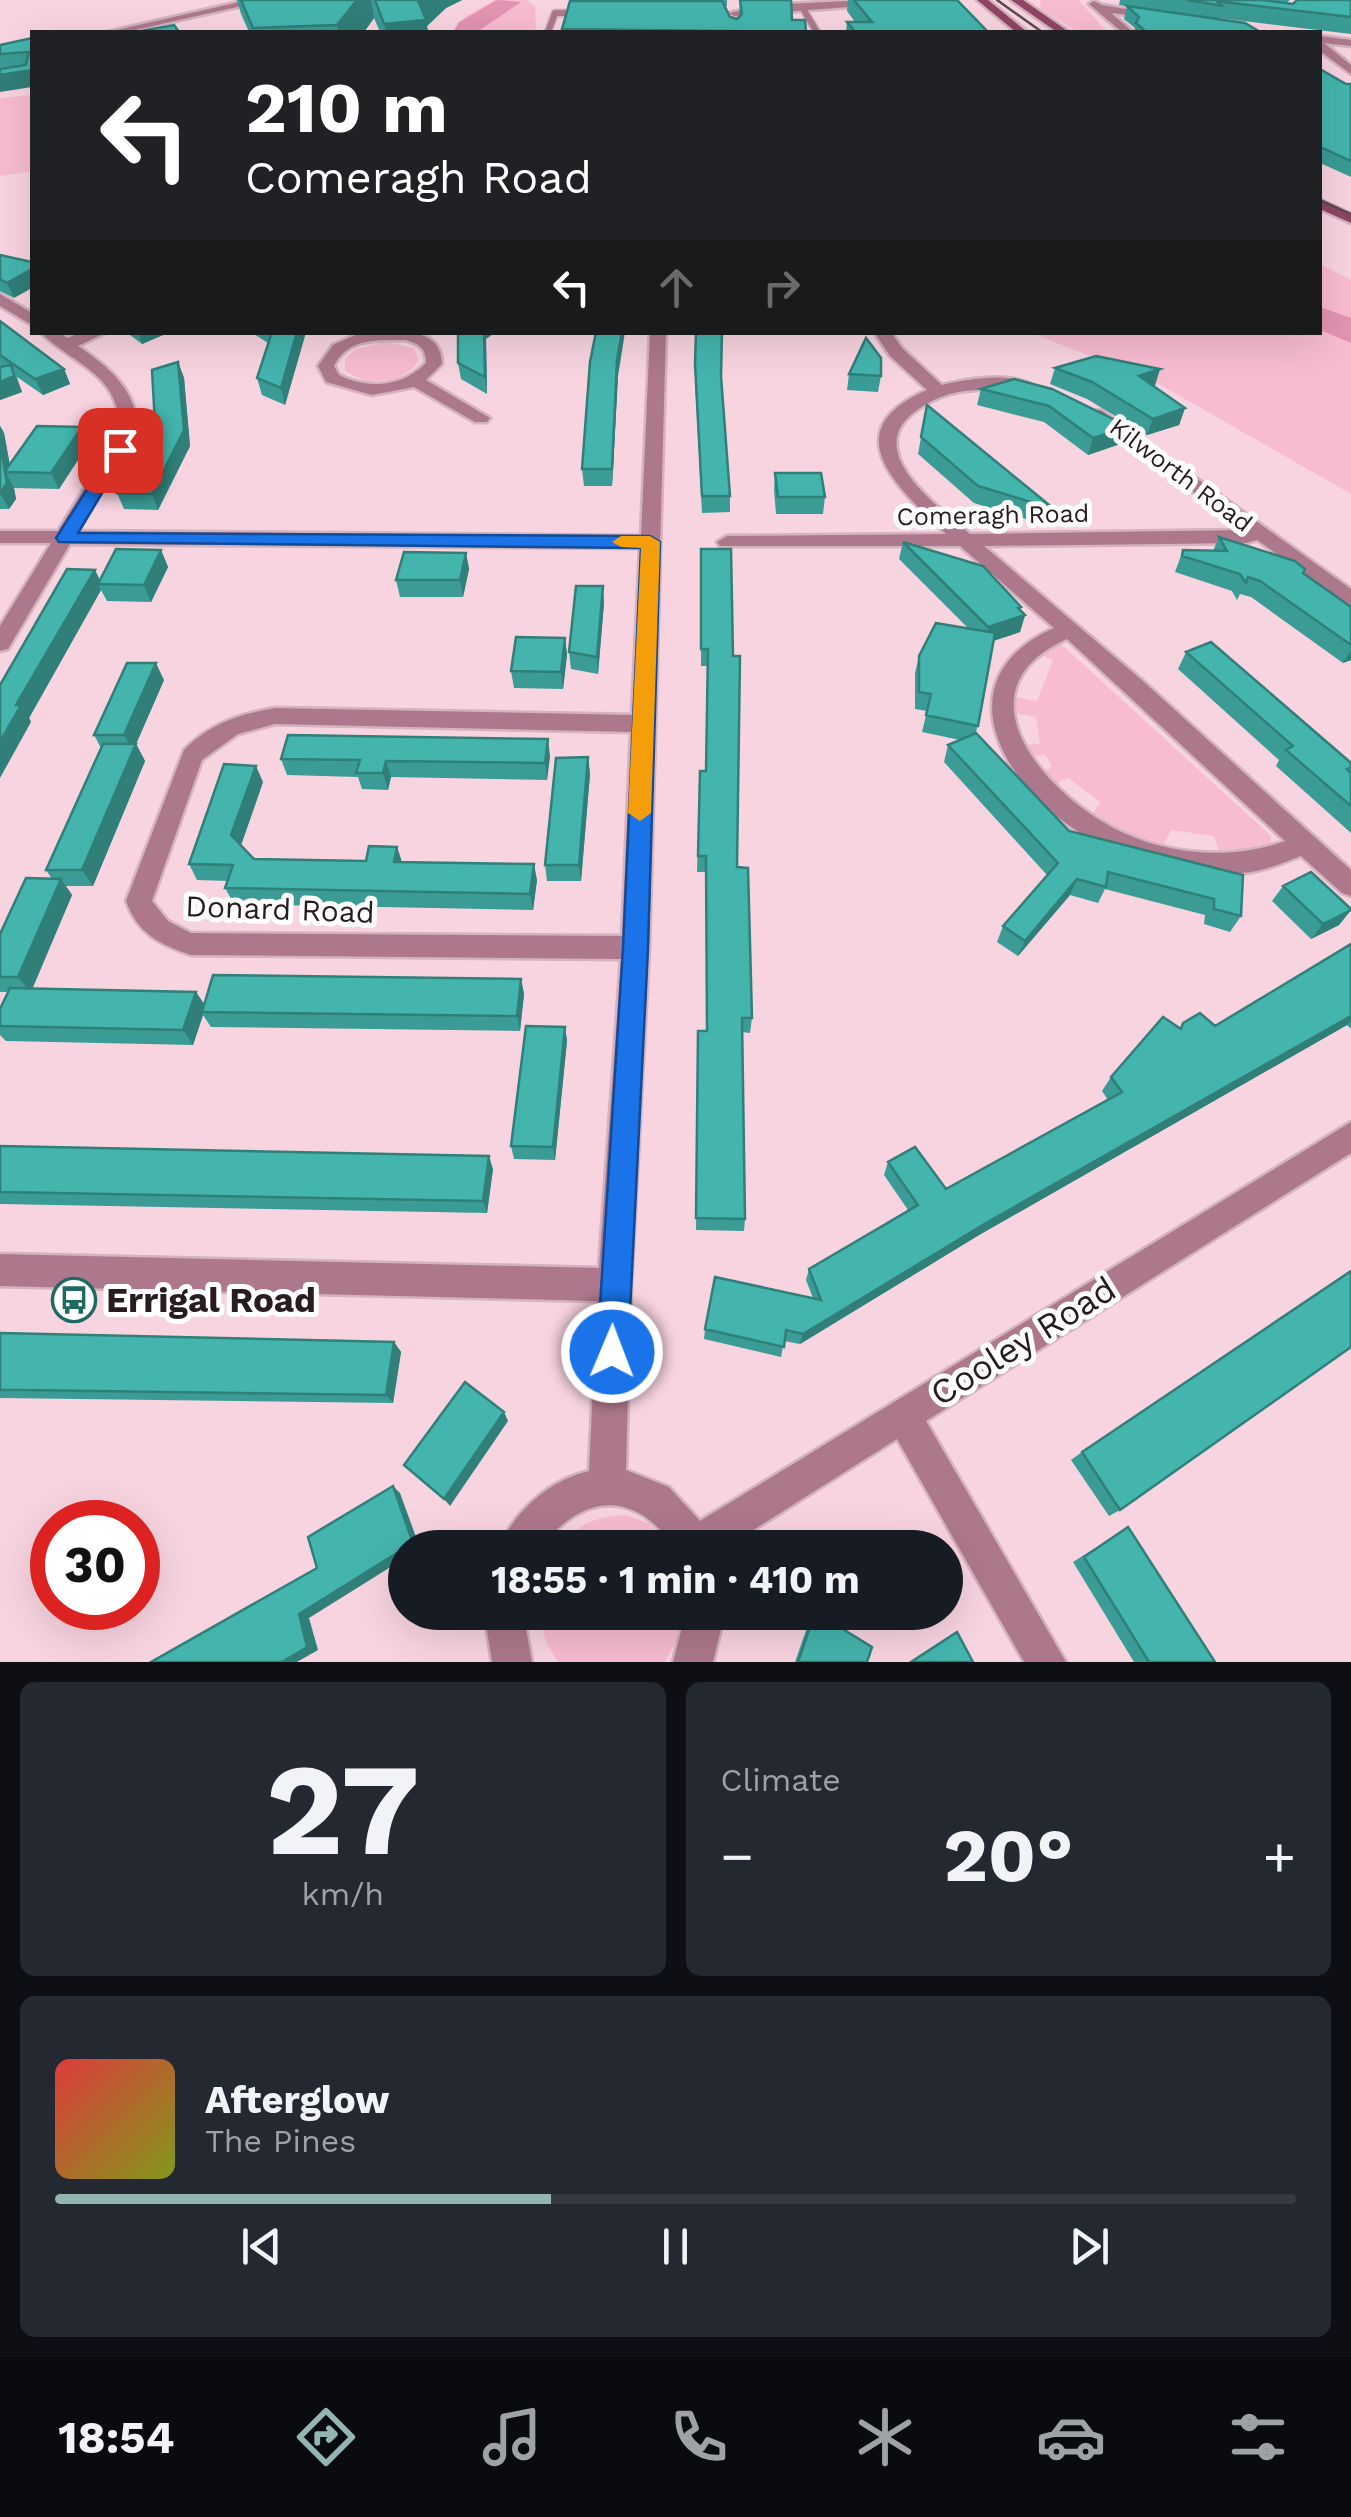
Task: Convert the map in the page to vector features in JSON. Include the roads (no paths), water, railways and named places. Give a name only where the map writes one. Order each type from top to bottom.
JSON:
[{"type":"main road","points":[[982,0],[1020,30]]},
{"type":"main road","points":[[1016,0],[1061,30]]},
{"type":"main road","points":[[1322,193],[1351,206]]},
{"type":"main road","points":[[1322,205],[1351,219]]},
{"type":"street","points":[[122,30],[263,0]]},
{"type":"street","points":[[734,12],[831,2],[933,0]]},
{"type":"street","points":[[1094,4],[1164,16]]},
{"type":"street","points":[[1094,4],[1124,30]]},
{"type":"street","points":[[1322,42],[1351,43]]},
{"type":"street","points":[[1322,44],[1351,71]]},
{"type":"street","points":[[0,299],[30,319]]},
{"type":"street","points":[[370,335],[342,337],[332,352],[326,366],[340,383],[376,389],[414,380],[430,370],[435,358],[422,335]]},
{"type":"street","points":[[607,1484],[614,1285],[635,948],[658,335]]},
{"type":"street","points":[[884,335],[896,352],[937,390]]},
{"type":"street","points":[[0,644],[120,450],[130,416],[127,400],[115,382],[56,339]]},
{"type":"street","points":[[414,380],[481,418]]},
{"type":"street","points":[[1043,391],[981,384],[937,390],[911,404],[892,422],[887,454],[892,466],[968,540],[1351,886]]},
{"type":"street","name":"Kilworth Road","points":[[1085,406],[1351,599]]},
{"type":"street","name":"Comeragh Road","points":[[727,542],[1246,536],[1259,532]]},
{"type":"street","points":[[0,537],[650,542]]},
{"type":"street","points":[[1070,629],[1019,658],[1006,684],[1007,734],[1019,761],[1035,782],[1083,824],[1120,842],[1162,855],[1242,864],[1304,844]]},
{"type":"street","name":"Donard Road","points":[[635,948],[190,944],[145,921],[139,901],[192,756],[206,740],[224,730],[274,716],[643,724]]},
{"type":"street","name":"Cooley Road","points":[[721,1530],[1351,1136]]},
{"type":"street","points":[[0,1270],[614,1285]]},
{"type":"street","points":[[903,1416],[1046,1662]]},
{"type":"street","points":[[530,1530],[540,1515],[572,1492],[607,1484],[633,1488],[658,1500],[686,1530]]},
{"type":"street","points":[[506,1630],[510,1661]]},
{"type":"street","points":[[694,1662],[702,1630]]},
{"type":"lane","points":[[802,7],[816,30]]},
{"type":"lane","points":[[549,30],[555,13],[592,14]]},
{"type":"waterway","points":[[466,30],[510,2]]},
{"type":"waterway","points":[[1322,318],[1351,332]]},
{"type":"tram line","points":[[997,0],[1039,30]]},
{"type":"tram line","points":[[1322,201],[1351,214]]},
{"type":"place","name":"Errigal Road","points":[[74,1300]]}]
